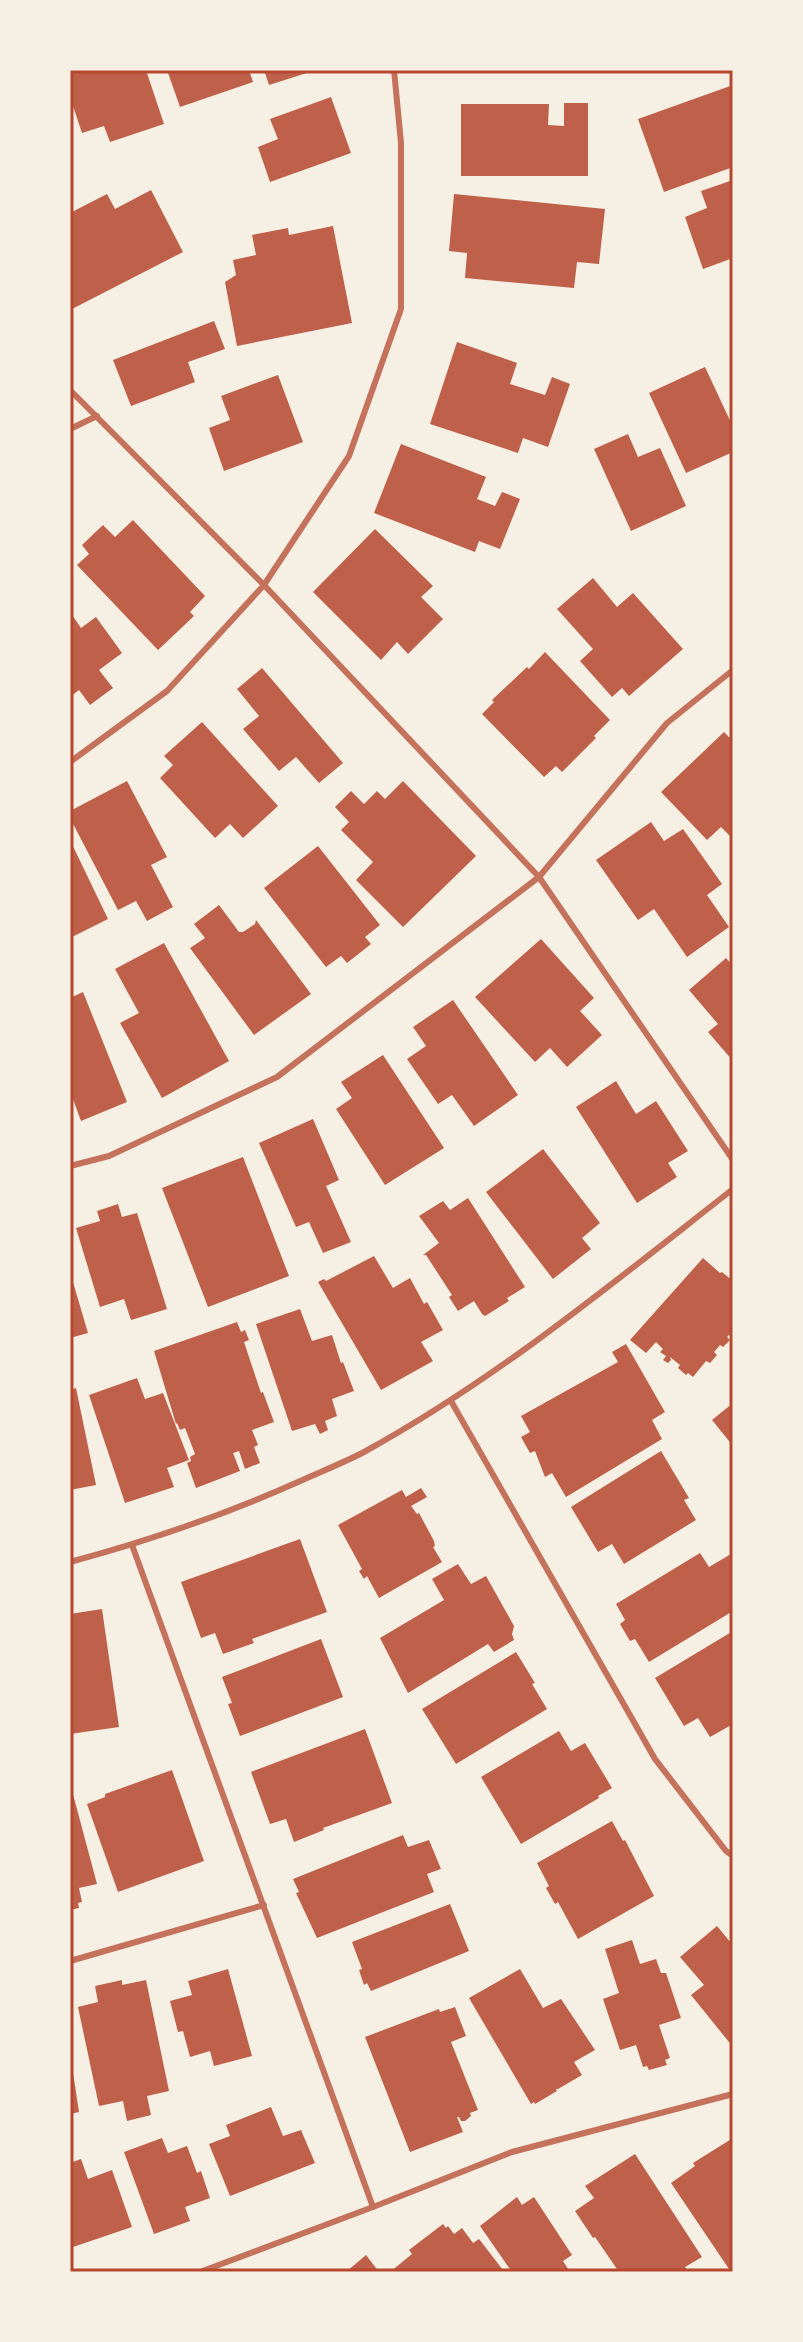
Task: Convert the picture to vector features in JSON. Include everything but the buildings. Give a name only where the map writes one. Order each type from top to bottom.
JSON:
[{"type":"lane","points":[[70,762],[167,691],[264,585],[349,456],[401,309],[401,143],[394,70]]},
{"type":"lane","points":[[70,390],[264,585],[539,877],[733,1160]]},
{"type":"lane","points":[[70,429],[97,416]]},
{"type":"lane","points":[[70,1166],[109,1156],[277,1077],[539,877],[667,723],[733,670]]},
{"type":"lane","points":[[70,1562],[132,1545],[239,1508],[361,1454],[451,1401],[595,1298],[733,1189]]},
{"type":"lane","points":[[451,1401],[655,1759],[733,1856]]},
{"type":"lane","points":[[132,1545],[373,2207]]},
{"type":"lane","points":[[70,1961],[264,1905]]},
{"type":"lane","points":[[200,2272],[512,2152],[733,2094]]}]
